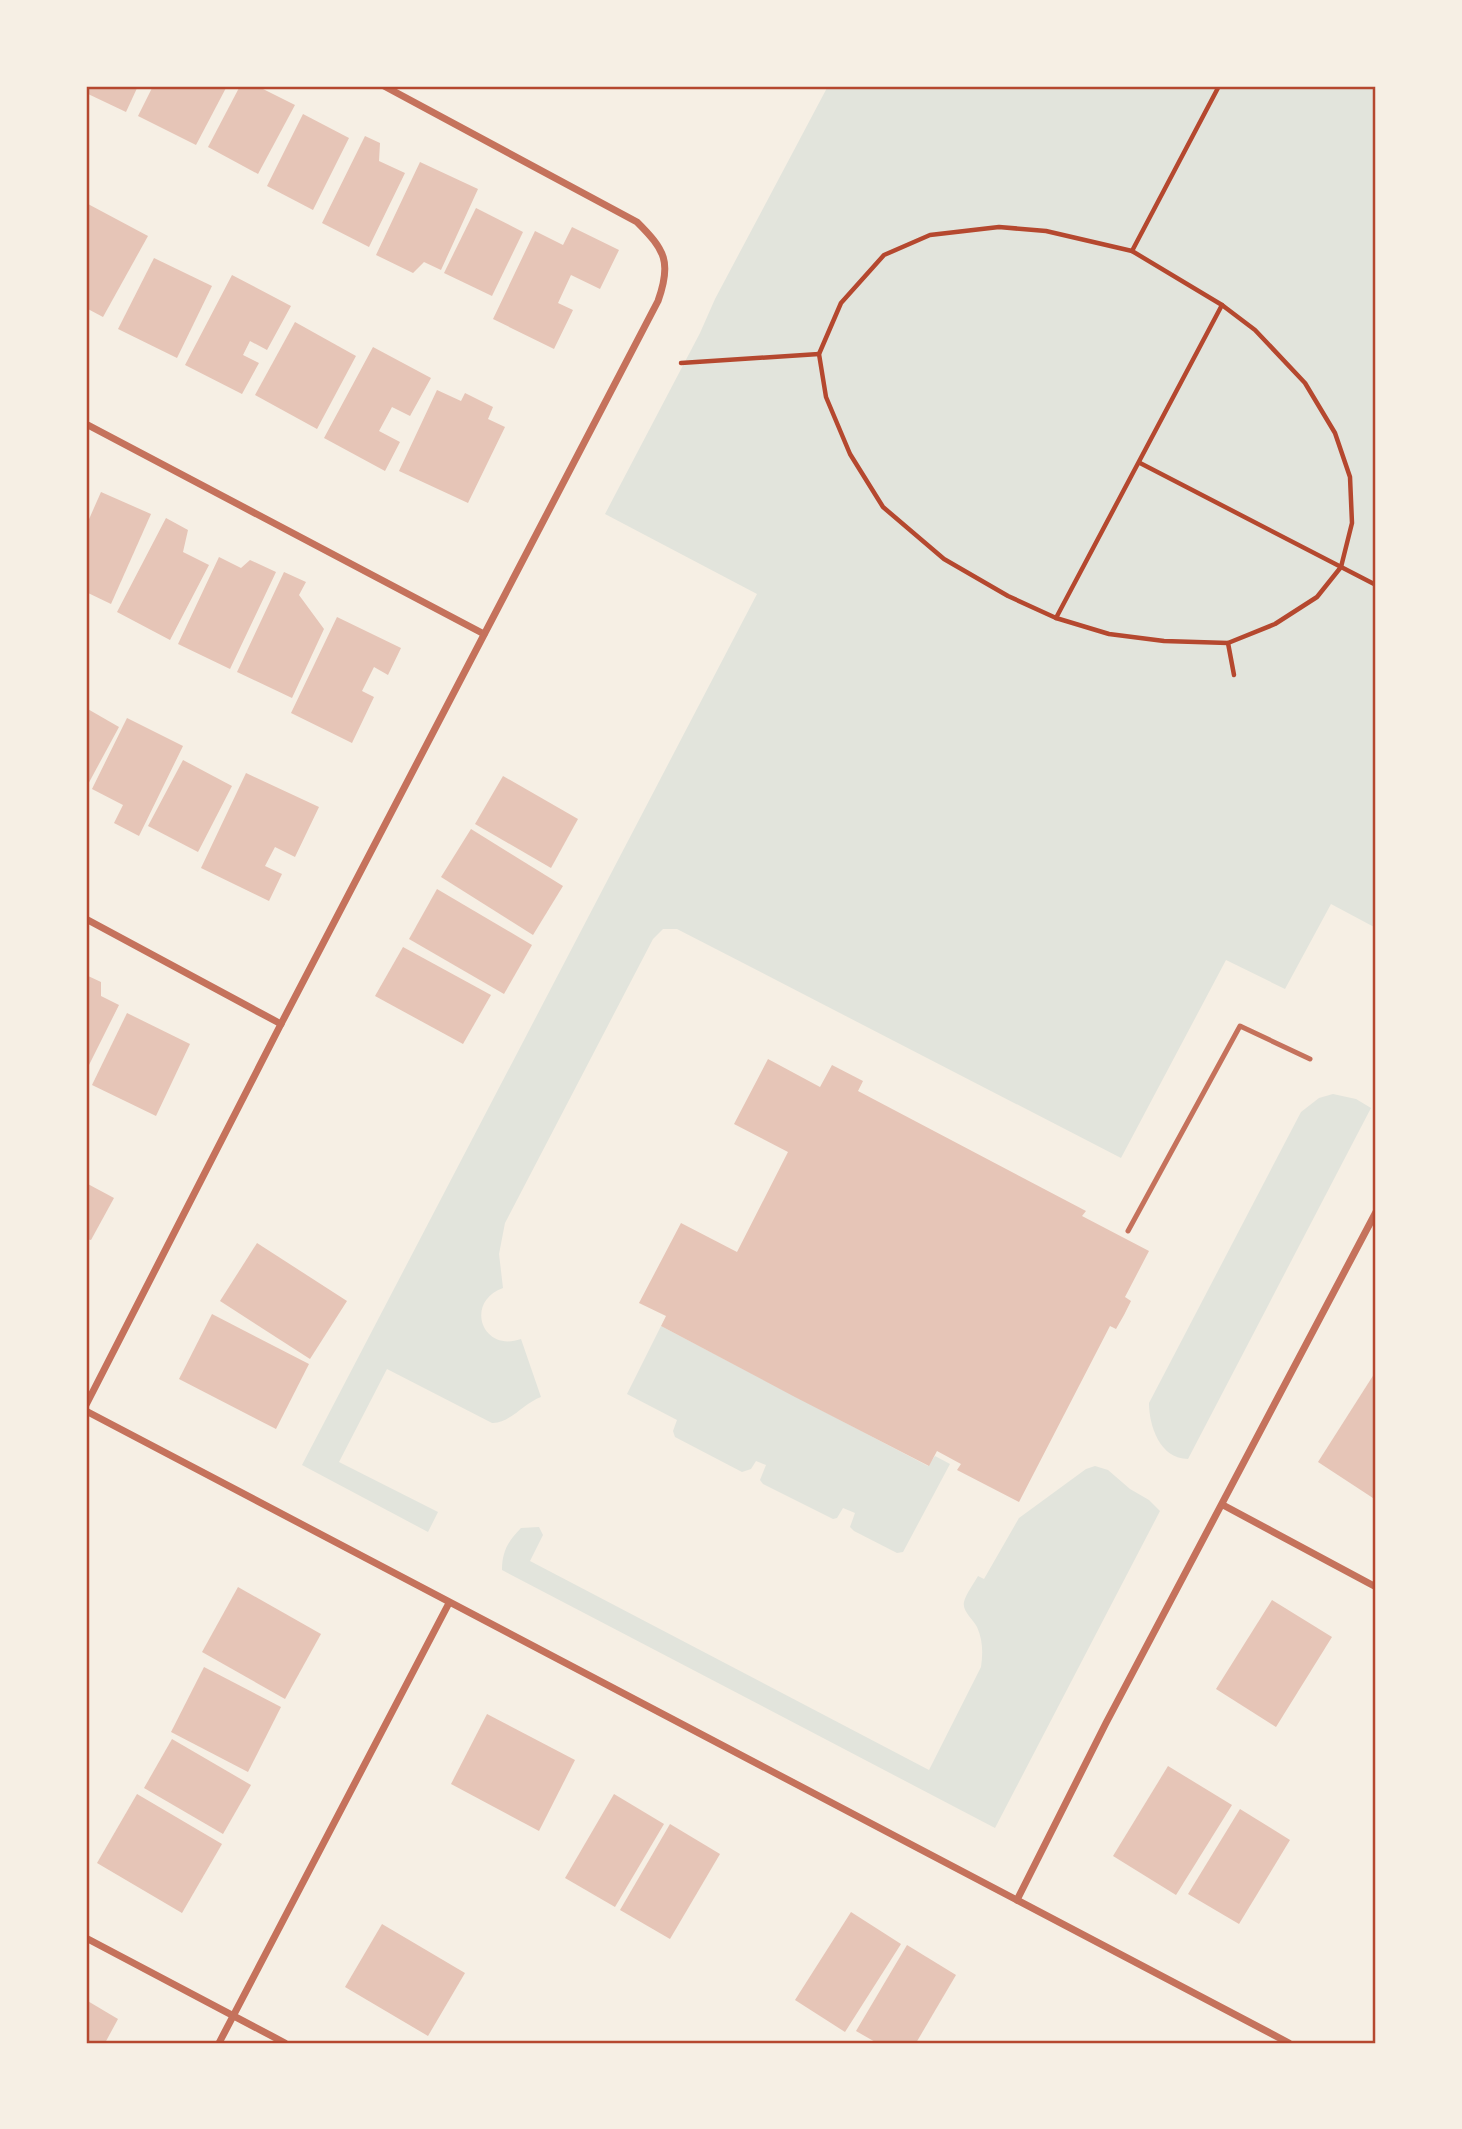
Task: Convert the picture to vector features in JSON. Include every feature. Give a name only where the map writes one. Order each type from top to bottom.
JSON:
[{"type":"street","points":[[86,1405],[665,283],[666,261],[654,239],[637,222],[384,86]]},
{"type":"street","points":[[86,424],[484,634]]},
{"type":"street","points":[[86,919],[281,1024]]},
{"type":"street","points":[[1017,1900],[1106,1723],[1376,1212]]},
{"type":"street","points":[[86,1411],[1289,2043]]},
{"type":"street","points":[[1223,1505],[1376,1587]]},
{"type":"street","points":[[219,2043],[449,1602]]},
{"type":"street","points":[[86,1938],[285,2043]]},
{"type":"lane","points":[[1128,1231],[1240,1026],[1310,1059]]},
{"type":"path","points":[[1132,251],[1219,86]]},
{"type":"path","points":[[999,227],[1046,231],[1132,251],[1222,305],[1255,330],[1305,383],[1335,433],[1350,477],[1352,523],[1340,566],[1317,597],[1275,624],[1228,643],[1164,641],[1110,634],[1056,618],[1008,596],[944,559],[883,507],[850,454],[826,397],[819,354],[841,303],[884,255],[930,235],[999,227]]},
{"type":"path","points":[[1056,618],[1222,305]]},
{"type":"path","points":[[681,363],[819,354]]},
{"type":"path","points":[[1140,463],[1376,585]]},
{"type":"path","points":[[1228,643],[1234,675]]},
{"type":"shaded area","points":[[828,86],[1368,86],[1376,90],[1376,928],[1331,904],[1285,989],[1226,960],[1121,1158],[677,929],[663,929],[653,939],[505,1223],[499,1254],[503,1288],[491,1295],[481,1314],[488,1333],[496,1339],[521,1339],[541,1397],[510,1417],[492,1423],[387,1369],[339,1462],[438,1512],[428,1532],[302,1465],[757,594],[605,514]]},
{"type":"shaded area","points":[[1333,1094],[1356,1099],[1371,1108],[1188,1459],[1178,1458],[1158,1440],[1151,1421],[1149,1403],[1301,1112],[1319,1098]]},
{"type":"shaded area","points":[[661,1326],[928,1466],[935,1456],[950,1464],[903,1552],[897,1553],[854,1531],[850,1527],[855,1513],[843,1508],[837,1518],[833,1519],[763,1484],[760,1480],[766,1465],[756,1461],[751,1469],[742,1472],[675,1437],[673,1431],[677,1420],[627,1394]]},
{"type":"shaded area","points":[[1095,1466],[1108,1470],[1160,1511],[995,1828],[502,1570],[505,1552],[516,1533],[521,1528],[539,1527],[543,1535],[530,1561],[929,1770],[981,1667],[980,1637],[964,1605],[968,1592],[978,1576],[984,1579],[1019,1518],[1086,1469]]},
{"type":"building","points":[[86,86],[138,86],[126,112],[86,93]]},
{"type":"building","points":[[153,86],[227,86],[196,145],[138,116]]},
{"type":"building","points":[[240,86],[257,86],[295,105],[258,174],[208,147]]},
{"type":"building","points":[[303,114],[349,138],[313,210],[267,186]]},
{"type":"building","points":[[365,136],[380,143],[379,161],[405,173],[369,247],[322,223]]},
{"type":"building","points":[[420,162],[478,189],[441,270],[424,262],[413,273],[376,255]]},
{"type":"building","points":[[88,204],[148,236],[103,317],[86,308]]},
{"type":"building","points":[[476,208],[523,232],[492,296],[444,273]]},
{"type":"building","points":[[572,227],[619,250],[600,289],[571,275],[558,303],[573,310],[554,349],[493,319],[535,231],[563,245]]},
{"type":"building","points":[[154,258],[212,286],[177,358],[118,329]]},
{"type":"building","points":[[232,275],[291,306],[267,350],[250,341],[243,355],[259,363],[242,394],[185,365]]},
{"type":"building","points":[[295,322],[356,356],[317,429],[255,395]]},
{"type":"building","points":[[373,347],[431,378],[410,416],[392,407],[379,431],[400,442],[385,471],[324,438]]},
{"type":"building","points":[[437,390],[461,401],[465,393],[493,407],[488,419],[505,427],[468,503],[399,471]]},
{"type":"building","points":[[101,492],[151,514],[111,604],[86,592],[86,526]]},
{"type":"building","points":[[166,518],[188,530],[183,552],[209,565],[170,640],[117,612]]},
{"type":"building","points":[[219,557],[241,568],[250,560],[276,572],[230,669],[178,644]]},
{"type":"building","points":[[284,572],[306,582],[299,595],[324,629],[292,698],[237,672]]},
{"type":"building","points":[[337,617],[401,648],[388,675],[374,667],[362,691],[374,697],[352,743],[291,713]]},
{"type":"building","points":[[86,708],[119,727],[86,788]]},
{"type":"building","points":[[127,718],[183,746],[139,836],[114,823],[123,805],[92,789]]},
{"type":"building","points":[[183,760],[232,786],[198,852],[148,826]]},
{"type":"building","points":[[246,773],[319,807],[295,857],[275,847],[265,866],[282,874],[269,901],[201,868]]},
{"type":"building","points":[[503,776],[578,819],[551,868],[475,824]]},
{"type":"building","points":[[471,829],[563,886],[533,935],[441,877]]},
{"type":"building","points":[[437,889],[532,945],[504,994],[409,939]]},
{"type":"building","points":[[403,947],[491,995],[463,1044],[375,996]]},
{"type":"building","points":[[86,975],[101,982],[101,996],[119,1005],[86,1071]]},
{"type":"building","points":[[127,1013],[190,1044],[156,1116],[92,1085]]},
{"type":"building","points":[[768,1059],[820,1087],[832,1065],[863,1081],[858,1091],[1086,1211],[1082,1216],[1149,1251],[1125,1297],[1131,1301],[1124,1315],[1116,1329],[1110,1326],[1019,1502],[957,1470],[961,1464],[937,1451],[929,1466],[793,1396],[661,1326],[666,1316],[639,1303],[681,1223],[737,1252],[788,1152],[734,1124]]},
{"type":"building","points":[[86,1183],[114,1198],[91,1240],[86,1239]]},
{"type":"building","points":[[257,1243],[347,1301],[310,1359],[220,1301]]},
{"type":"building","points":[[212,1314],[309,1364],[276,1429],[179,1379]]},
{"type":"building","points":[[1376,1371],[1376,1500],[1318,1462]]},
{"type":"building","points":[[238,1587],[321,1634],[285,1699],[202,1652]]},
{"type":"building","points":[[1272,1600],[1332,1637],[1276,1727],[1216,1689]]},
{"type":"building","points":[[204,1667],[281,1707],[248,1772],[171,1732]]},
{"type":"building","points":[[487,1714],[575,1760],[539,1831],[451,1784]]},
{"type":"building","points":[[172,1739],[251,1785],[223,1834],[144,1788]]},
{"type":"building","points":[[1168,1766],[1232,1805],[1176,1895],[1113,1856]]},
{"type":"building","points":[[137,1794],[222,1844],[182,1913],[97,1863]]},
{"type":"building","points":[[614,1794],[664,1824],[615,1907],[565,1878]]},
{"type":"building","points":[[1240,1809],[1290,1840],[1239,1924],[1188,1894]]},
{"type":"building","points":[[670,1824],[720,1854],[670,1939],[620,1910]]},
{"type":"building","points":[[851,1912],[901,1944],[845,2032],[795,2000]]},
{"type":"building","points":[[382,1924],[465,1973],[428,2036],[345,1987]]},
{"type":"building","points":[[907,1945],[956,1975],[916,2043],[877,2043],[856,2031]]},
{"type":"building","points":[[86,2000],[118,2019],[105,2043],[86,2043]]}]
